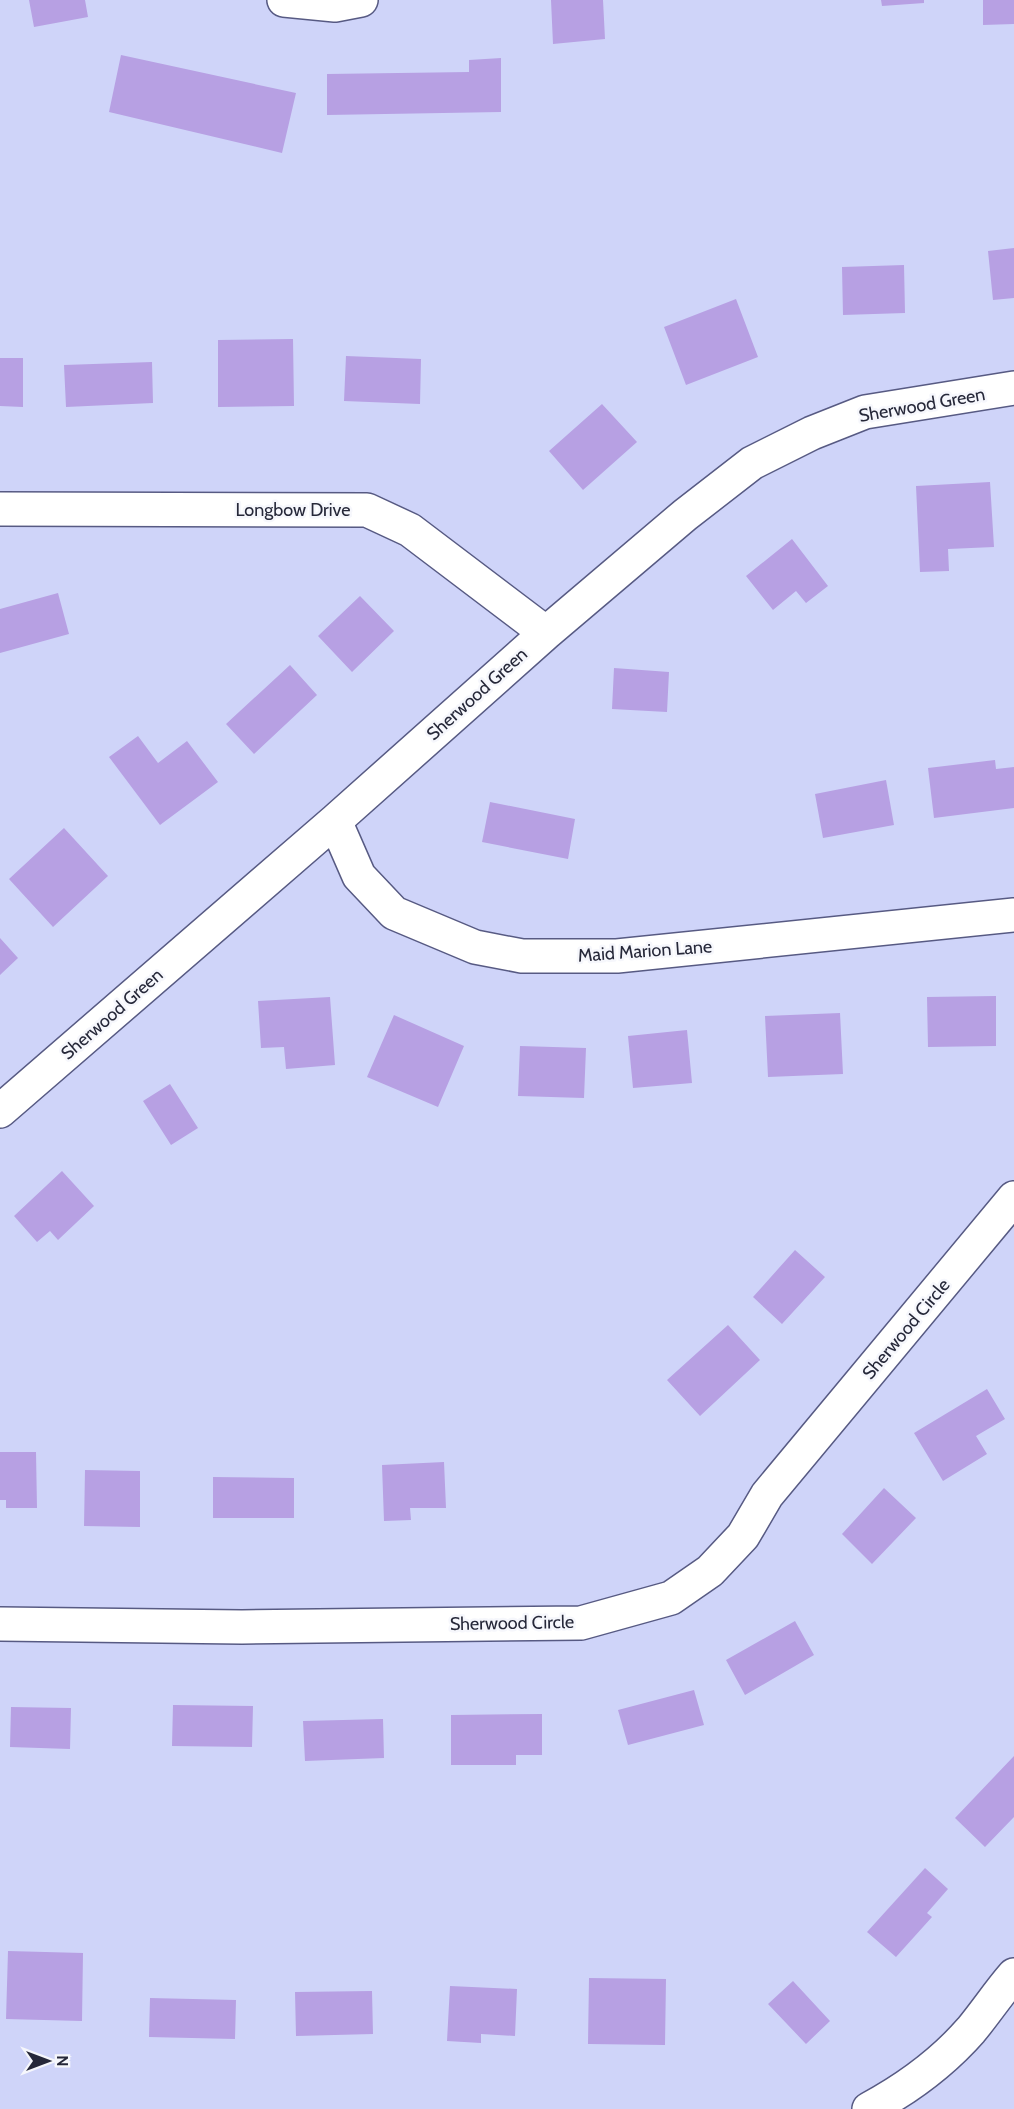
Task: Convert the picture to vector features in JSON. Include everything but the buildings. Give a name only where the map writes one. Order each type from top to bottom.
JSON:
[{"type":"street","points":[[284,0],[335,5],[361,0]]},
{"type":"street","name":"Sherwood Green","points":[[0,1111],[335,821],[546,633],[685,514],[752,463],[812,433],[865,412],[1014,388]]},
{"type":"street","name":"Longbow Drive","points":[[0,509],[367,510],[410,530],[546,633]]},
{"type":"street","name":"Maid Marion Lane","points":[[335,821],[359,876],[394,914],[476,947],[522,956],[617,956],[1014,915]]},
{"type":"street","name":"Sherwood Circle","points":[[0,1624],[242,1627],[581,1623],[671,1598],[710,1571],[743,1536],[767,1495],[985,1236],[1014,1198]]},
{"type":"street","points":[[869,2109],[900,2092],[938,2063],[972,2029],[1014,1975]]}]
